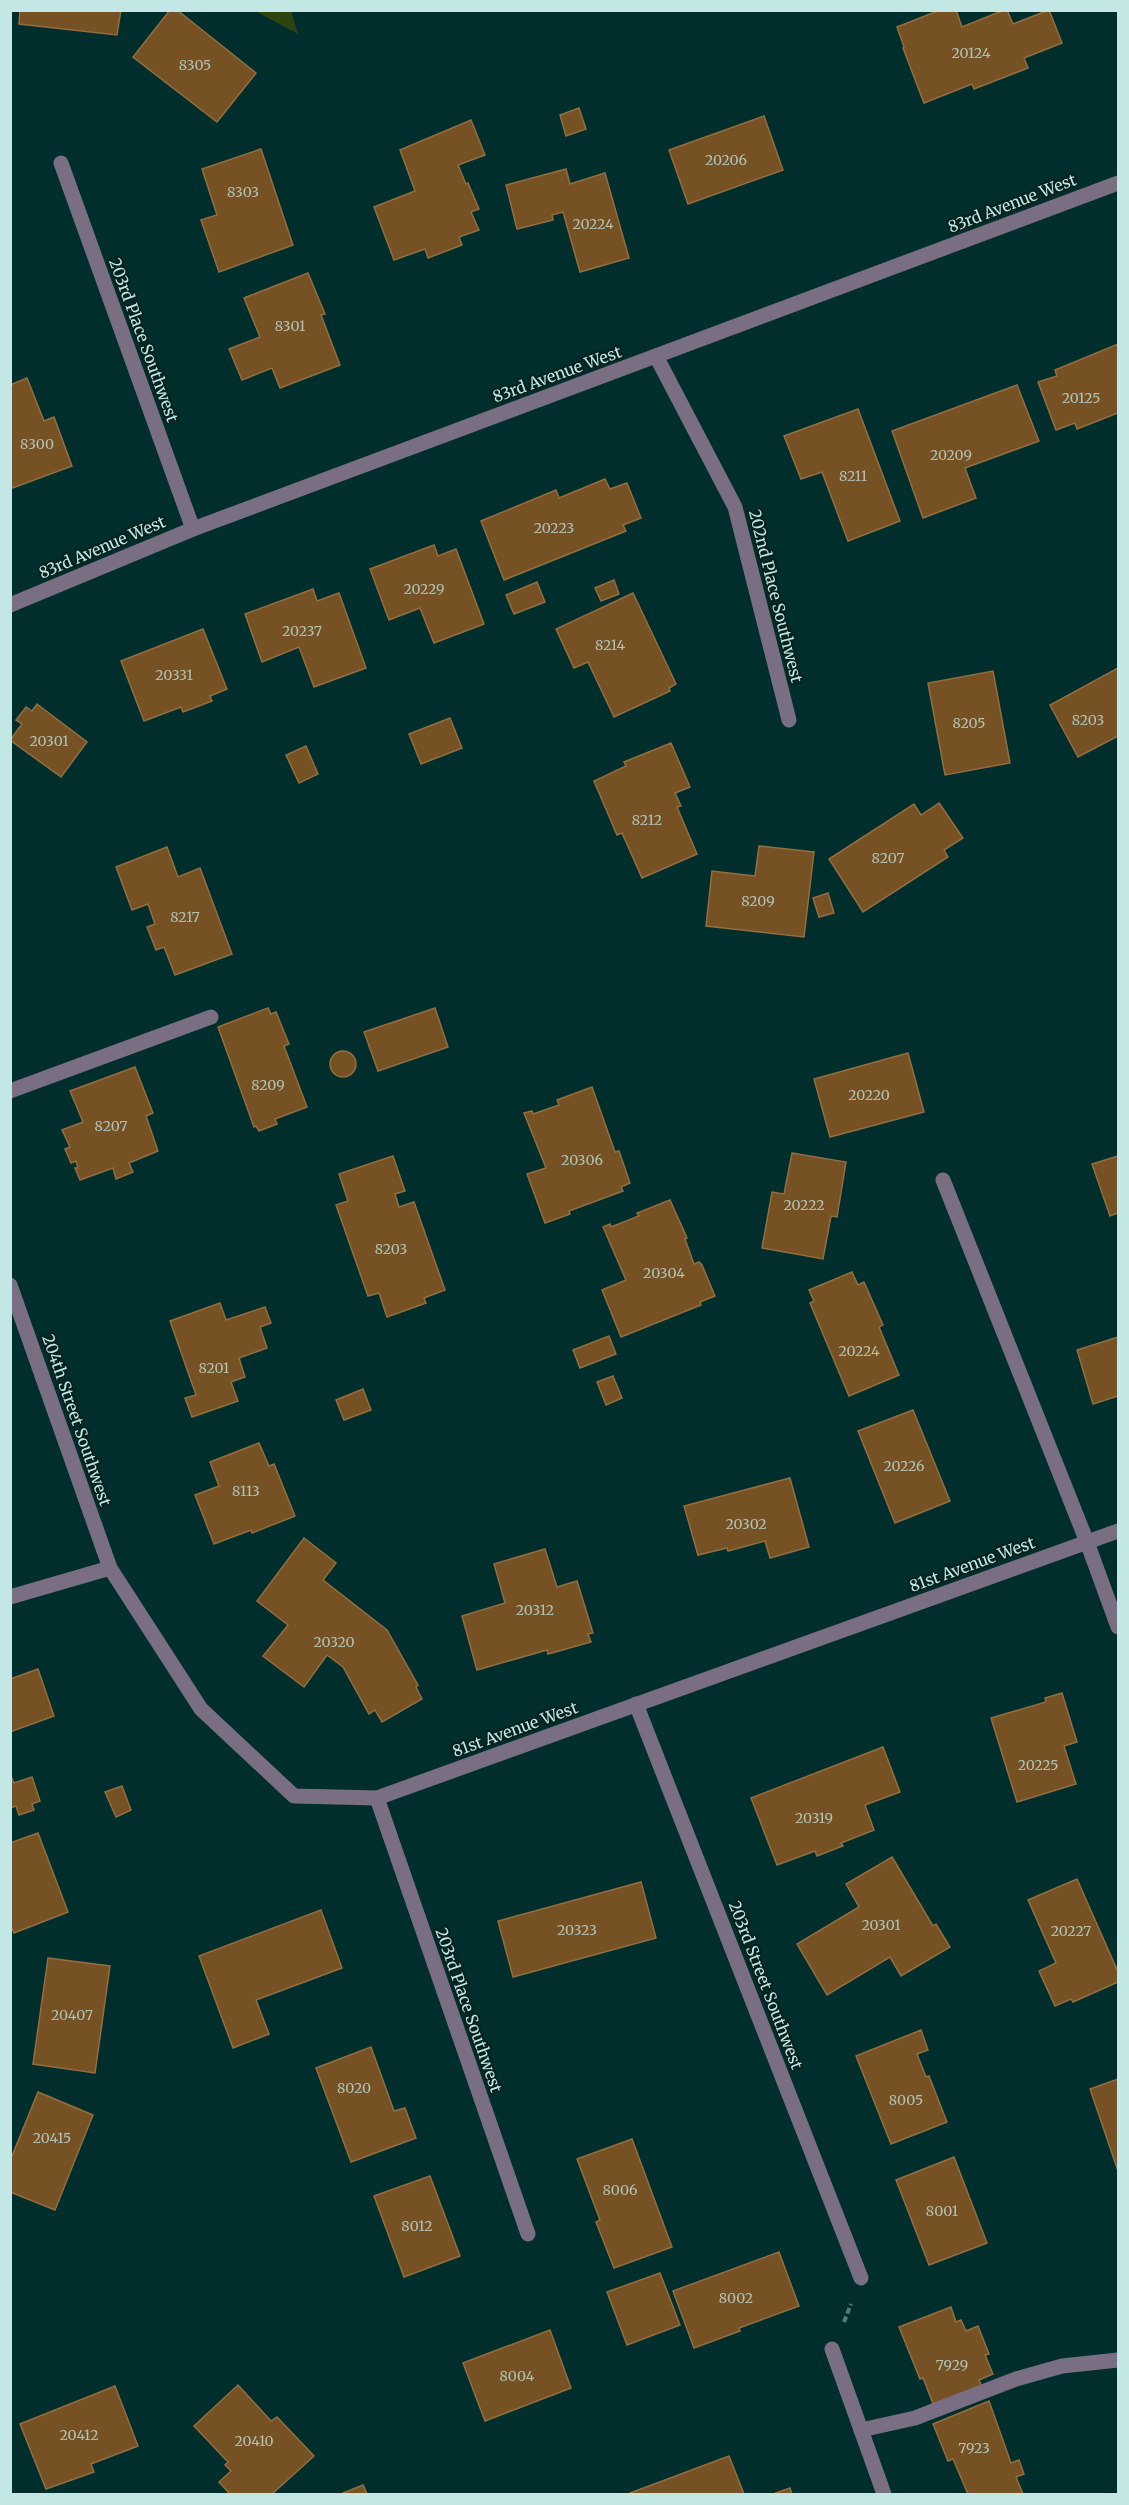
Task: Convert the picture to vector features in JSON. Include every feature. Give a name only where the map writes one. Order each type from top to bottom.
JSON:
[{"type":"street","name":"203rd Place Southwest","points":[[61,163],[193,528]]},
{"type":"street","name":"83rd Avenue West","points":[[10,605],[193,528],[1119,183]]},
{"type":"street","name":"202nd Place Southwest","points":[[656,356],[735,507],[789,720]]},
{"type":"street","points":[[10,1091],[211,1017]]},
{"type":"street","points":[[943,1180],[1119,1628]]},
{"type":"street","name":"204th Street Southwest","points":[[10,1285],[110,1568]]},
{"type":"street","name":"81st Avenue West","points":[[110,1568],[201,1709],[294,1796],[377,1798],[1119,1531]]},
{"type":"street","points":[[10,1597],[110,1568]]},
{"type":"street","name":"203rd Street Southwest","points":[[636,1704],[861,2278]]},
{"type":"street","name":"203rd Place Southwest","points":[[377,1798],[528,2234]]},
{"type":"street","points":[[832,2349],[884,2494]]},
{"type":"street","points":[[861,2430],[915,2418],[1016,2379],[1050,2369],[1119,2360]]},
{"type":"path","points":[[832,2349],[861,2278]]},
{"type":"green space","points":[[255,11],[291,11],[298,34]]},
{"type":"building","points":[[20,10],[121,10],[117,35],[19,24]]},
{"type":"building","points":[[170,10],[177,10],[256,73],[217,122],[133,57]]},
{"type":"building","points":[[940,10],[956,10],[962,27],[1004,10],[1007,10],[1013,24],[1049,10],[1062,43],[1024,58],[1028,68],[974,89],[972,84],[924,103],[897,27]]},
{"type":"building","points":[[579,108],[586,129],[566,136],[560,115]]},
{"type":"building","points":[[764,116],[783,170],[688,204],[669,150]]},
{"type":"building","points":[[471,120],[485,155],[458,165],[479,209],[471,212],[479,230],[459,237],[462,245],[428,258],[425,249],[394,260],[374,207],[415,191],[400,150]]},
{"type":"building","points":[[261,149],[293,245],[219,272],[201,220],[217,215],[202,169]]},
{"type":"building","points":[[566,169],[570,184],[605,173],[629,258],[580,272],[563,212],[552,215],[553,220],[517,229],[506,185]]},
{"type":"building","points":[[308,273],[325,314],[321,315],[340,365],[280,388],[272,368],[242,380],[229,349],[260,337],[244,298]]},
{"type":"building","points":[[1118,344],[1118,413],[1077,429],[1075,423],[1056,430],[1038,382],[1057,376],[1055,370]]},
{"type":"building","points":[[27,378],[44,421],[54,417],[72,466],[10,489],[10,385]]},
{"type":"building","points":[[1017,385],[1039,441],[965,468],[976,498],[923,518],[892,431]]},
{"type":"building","points":[[858,409],[900,521],[848,541],[822,472],[801,479],[784,436]]},
{"type":"building","points":[[605,479],[610,489],[627,483],[641,518],[623,525],[626,531],[504,580],[481,521],[556,490],[559,498]]},
{"type":"building","points":[[434,545],[438,556],[456,549],[484,624],[434,643],[420,608],[389,620],[370,569]]},
{"type":"building","points":[[614,580],[619,594],[601,601],[595,588]]},
{"type":"building","points":[[537,582],[545,602],[514,614],[506,595]]},
{"type":"building","points":[[313,589],[317,601],[339,593],[366,668],[314,687],[299,647],[262,662],[245,614]]},
{"type":"building","points":[[633,593],[676,684],[669,688],[670,691],[614,717],[588,662],[574,668],[556,629]]},
{"type":"building","points":[[203,629],[227,689],[210,696],[212,701],[183,712],[181,707],[144,721],[121,661]]},
{"type":"building","points":[[1118,668],[1118,736],[1078,757],[1050,705]]},
{"type":"building","points":[[993,671],[1010,763],[945,775],[928,683]]},
{"type":"building","points":[[37,704],[87,742],[61,777],[10,740],[22,724],[16,720],[26,707],[32,711]]},
{"type":"building","points":[[450,718],[462,748],[421,764],[409,734]]},
{"type":"building","points":[[671,743],[690,787],[675,793],[681,806],[677,807],[697,854],[642,878],[622,833],[617,835],[594,781],[626,766],[624,762]]},
{"type":"building","points":[[306,746],[318,774],[299,783],[286,755]]},
{"type":"building","points":[[939,803],[963,838],[944,850],[948,857],[863,912],[829,859],[914,804],[921,815]]},
{"type":"building","points":[[759,846],[814,852],[804,937],[706,926],[712,871],[755,876]]},
{"type":"building","points":[[167,847],[178,877],[200,868],[232,954],[175,975],[164,947],[156,950],[147,927],[155,924],[148,904],[132,910],[116,867]]},
{"type":"building","points":[[828,893],[834,913],[819,917],[813,898]]},
{"type":"building","points":[[268,1008],[271,1014],[276,1012],[289,1044],[284,1046],[307,1107],[275,1119],[277,1124],[259,1131],[256,1126],[254,1127],[218,1027]]},
{"type":"building","points":[[435,1008],[448,1047],[378,1071],[364,1032]]},
{"type":"building","points":[[343,1051],[352,1055],[356,1064],[352,1073],[343,1077],[334,1073],[330,1064],[334,1055]]},
{"type":"building","points":[[908,1053],[924,1112],[830,1137],[814,1079]]},
{"type":"building","points":[[135,1067],[153,1113],[146,1116],[158,1151],[129,1163],[133,1172],[116,1179],[113,1168],[80,1180],[75,1168],[78,1168],[76,1161],[71,1163],[65,1149],[70,1147],[62,1130],[83,1122],[70,1091]]},
{"type":"building","points":[[592,1087],[615,1152],[619,1151],[630,1183],[621,1187],[623,1191],[569,1211],[570,1214],[545,1223],[527,1174],[546,1168],[524,1113],[532,1111],[533,1114],[559,1105],[557,1100]]},
{"type":"building","points":[[792,1153],[846,1162],[837,1217],[831,1216],[823,1259],[762,1248],[772,1192],[784,1194]]},
{"type":"building","points":[[393,1156],[405,1191],[395,1194],[399,1207],[414,1202],[445,1290],[424,1298],[426,1303],[387,1317],[379,1293],[368,1296],[336,1205],[348,1201],[339,1174]]},
{"type":"building","points":[[1118,1156],[1118,1213],[1110,1216],[1092,1164]]},
{"type":"building","points":[[670,1200],[687,1238],[685,1239],[694,1264],[699,1262],[702,1265],[715,1296],[700,1302],[701,1305],[621,1337],[602,1290],[626,1280],[603,1227],[610,1224],[611,1227],[639,1216],[637,1213]]},
{"type":"building","points":[[852,1272],[858,1285],[864,1282],[883,1325],[879,1327],[899,1375],[849,1396],[810,1303],[814,1301],[809,1290]]},
{"type":"building","points":[[220,1303],[226,1320],[265,1307],[271,1323],[260,1327],[267,1348],[239,1358],[245,1377],[231,1382],[238,1401],[192,1417],[185,1398],[196,1395],[170,1321]]},
{"type":"building","points":[[609,1336],[616,1354],[580,1368],[573,1350]]},
{"type":"building","points":[[1118,1337],[1118,1396],[1093,1404],[1077,1350]]},
{"type":"building","points":[[613,1376],[622,1398],[606,1405],[597,1382]]},
{"type":"building","points":[[363,1389],[371,1410],[344,1420],[336,1400]]},
{"type":"building","points":[[913,1410],[950,1501],[895,1523],[858,1431]]},
{"type":"building","points":[[259,1443],[269,1466],[274,1464],[295,1516],[252,1533],[251,1530],[214,1544],[195,1495],[219,1486],[210,1462]]},
{"type":"building","points":[[790,1478],[809,1547],[770,1558],[765,1541],[728,1551],[727,1548],[698,1555],[684,1506]]},
{"type":"building","points":[[304,1538],[336,1563],[323,1580],[387,1630],[418,1685],[416,1687],[422,1699],[382,1722],[375,1710],[369,1714],[343,1667],[327,1655],[304,1687],[263,1656],[288,1625],[257,1601]]},
{"type":"building","points":[[545,1549],[557,1587],[577,1581],[593,1633],[588,1634],[591,1642],[548,1654],[547,1650],[477,1670],[462,1616],[505,1603],[494,1564]]},
{"type":"building","points":[[38,1669],[54,1716],[10,1732],[10,1679]]},
{"type":"building","points":[[1062,1693],[1077,1742],[1064,1746],[1076,1784],[1017,1802],[991,1718],[1046,1702],[1045,1698]]},
{"type":"building","points":[[883,1747],[900,1792],[865,1805],[874,1830],[841,1843],[843,1846],[817,1856],[815,1851],[777,1865],[751,1798]]},
{"type":"building","points":[[10,1774],[14,1783],[32,1777],[40,1801],[32,1804],[34,1810],[19,1815],[16,1806],[10,1808]]},
{"type":"building","points":[[122,1786],[131,1810],[116,1817],[105,1792]]},
{"type":"building","points":[[38,1833],[68,1912],[14,1933],[10,1924],[10,1843]]},
{"type":"building","points":[[892,1857],[933,1926],[936,1924],[950,1947],[901,1976],[890,1957],[827,1995],[797,1944],[859,1907],[846,1884]]},
{"type":"building","points":[[1077,1879],[1118,1972],[1118,1982],[1073,2002],[1071,1999],[1055,2006],[1039,1971],[1056,1963],[1028,1900]]},
{"type":"building","points":[[641,1882],[656,1938],[513,1977],[498,1921]]},
{"type":"building","points":[[321,1910],[342,1968],[256,2000],[269,2034],[233,2048],[199,1956]]},
{"type":"building","points":[[48,1958],[110,1966],[95,2073],[33,2064]]},
{"type":"building","points":[[921,2030],[928,2050],[917,2054],[926,2077],[929,2076],[947,2122],[891,2144],[856,2056]]},
{"type":"building","points":[[371,2047],[394,2111],[405,2108],[416,2138],[351,2162],[316,2068]]},
{"type":"building","points":[[1118,2079],[1118,2171],[1090,2089]]},
{"type":"building","points":[[38,2092],[93,2115],[55,2210],[10,2192],[10,2161]]},
{"type":"building","points":[[632,2139],[672,2247],[614,2268],[596,2222],[600,2220],[577,2159]]},
{"type":"building","points":[[954,2157],[987,2243],[929,2265],[896,2180]]},
{"type":"building","points":[[430,2176],[460,2256],[404,2277],[374,2196]]},
{"type":"building","points":[[779,2252],[799,2306],[739,2328],[740,2331],[694,2348],[673,2291]]},
{"type":"building","points":[[660,2273],[680,2325],[627,2345],[607,2292]]},
{"type":"building","points":[[951,2307],[956,2322],[961,2320],[966,2331],[978,2326],[989,2354],[985,2355],[993,2374],[979,2380],[982,2387],[934,2406],[923,2378],[920,2379],[899,2327]]},
{"type":"building","points":[[550,2330],[571,2388],[485,2421],[463,2363]]},
{"type":"building","points":[[238,2385],[271,2421],[277,2417],[314,2456],[272,2494],[230,2494],[219,2482],[231,2471],[225,2465],[228,2462],[194,2426]]},
{"type":"building","points":[[115,2386],[138,2446],[91,2464],[94,2472],[46,2489],[20,2424]]},
{"type":"building","points":[[989,2401],[1011,2463],[1019,2460],[1024,2474],[1016,2477],[1023,2494],[968,2494],[953,2459],[948,2461],[933,2424]]},
{"type":"building","points":[[729,2456],[744,2494],[630,2494],[630,2493]]},
{"type":"building","points":[[363,2485],[367,2494],[343,2493]]},
{"type":"building","points":[[790,2488],[792,2494],[773,2494]]}]
